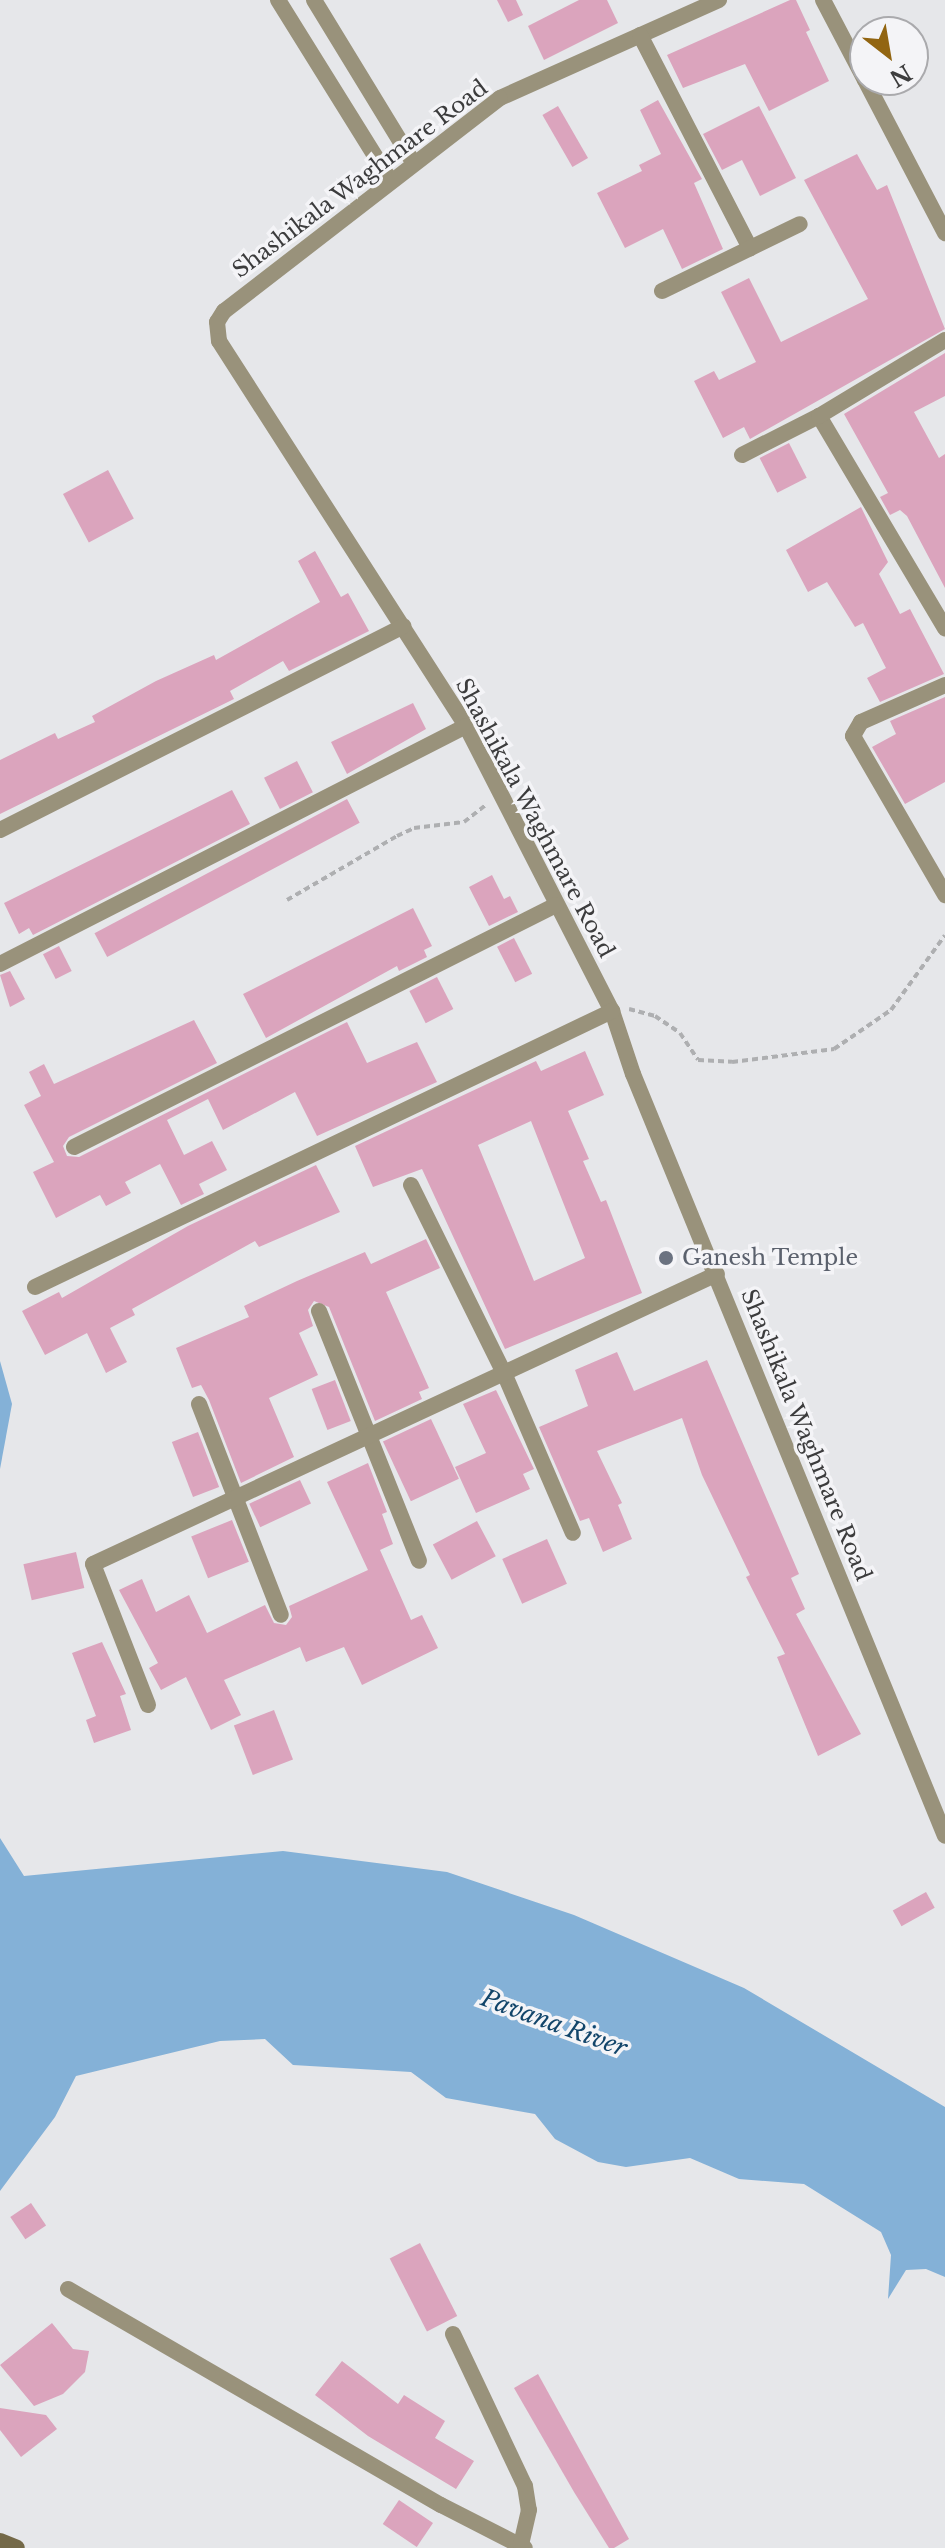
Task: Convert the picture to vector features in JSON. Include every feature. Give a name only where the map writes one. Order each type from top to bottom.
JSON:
[{"type":"street","points":[[278,0],[390,180]]},
{"type":"street","points":[[314,0],[413,162]]},
{"type":"street","name":"Shashikala Waghmare Road","points":[[719,0],[500,98],[413,162],[224,311],[217,322],[229,361],[466,726],[612,1011],[633,1074],[945,1836]]},
{"type":"street","points":[[823,0],[849,50]]},
{"type":"street","points":[[640,35],[750,248]]},
{"type":"street","points":[[873,96],[945,233]]},
{"type":"street","points":[[662,291],[800,224]]},
{"type":"street","points":[[742,455],[819,416],[945,340]]},
{"type":"street","points":[[819,416],[945,628]]},
{"type":"street","points":[[0,830],[403,626]]},
{"type":"street","points":[[943,888],[853,736],[861,722],[945,685]]},
{"type":"street","points":[[0,964],[466,726]]},
{"type":"street","points":[[74,1147],[556,905]]},
{"type":"street","points":[[35,1287],[612,1011]]},
{"type":"street","points":[[411,1185],[504,1373],[573,1533]]},
{"type":"street","points":[[148,1705],[93,1564],[717,1274]]},
{"type":"street","points":[[319,1311],[419,1561]]},
{"type":"street","points":[[199,1404],[281,1615]]},
{"type":"street","points":[[68,2289],[441,2505],[523,2547],[529,2510],[525,2486],[453,2334]]},
{"type":"street","points":[[0,2541],[17,2548]]},
{"type":"path","points":[[287,900],[414,828],[450,826],[476,816],[496,785]]},
{"type":"path","points":[[612,1011],[638,1009],[655,1016],[680,1033],[698,1060],[732,1062],[834,1049],[891,1010],[945,935]]},
{"type":"water","points":[[0,1361],[12,1404],[0,1469]]},
{"type":"water","name":"Pavana River","points":[[0,1838],[24,1876],[283,1851],[447,1872],[574,1915],[744,1988],[945,2107],[945,2277],[926,2269],[906,2270],[888,2299],[891,2255],[881,2232],[804,2184],[739,2179],[690,2158],[626,2167],[598,2162],[555,2139],[535,2114],[446,2098],[411,2072],[293,2065],[265,2039],[220,2041],[76,2076],[55,2117],[0,2191]]},
{"type":"building","points":[[497,0],[516,0],[523,15],[508,22]]},
{"type":"building","points":[[579,0],[607,0],[618,23],[544,60],[528,26]]},
{"type":"building","points":[[796,0],[810,30],[806,32],[829,81],[769,111],[745,64],[683,88],[667,55]]},
{"type":"building","points":[[658,100],[702,179],[694,183],[723,249],[682,269],[663,229],[625,248],[597,193],[642,171],[639,165],[661,154],[640,110]]},
{"type":"building","points":[[558,106],[588,158],[572,167],[542,115]]},
{"type":"building","points":[[759,106],[796,178],[760,196],[742,160],[722,170],[703,134]]},
{"type":"building","points":[[857,154],[877,190],[887,185],[945,329],[750,439],[744,427],[723,438],[694,381],[714,371],[719,380],[756,362],[721,292],[749,278],[781,342],[868,299],[804,180]]},
{"type":"building","points":[[945,353],[945,396],[914,412],[939,458],[945,454],[945,588],[907,516],[900,510],[890,515],[880,497],[888,493],[844,414]]},
{"type":"building","points":[[789,443],[807,478],[777,493],[760,458]]},
{"type":"building","points":[[108,470],[134,519],[89,543],[63,494]]},
{"type":"building","points":[[861,507],[888,562],[879,574],[900,614],[910,609],[944,674],[880,702],[867,678],[886,668],[863,623],[855,627],[827,582],[808,592],[786,550]]},
{"type":"building","points":[[315,551],[341,597],[348,593],[369,631],[289,671],[283,661],[230,691],[234,699],[0,814],[0,760],[55,733],[58,739],[95,722],[92,716],[156,681],[214,655],[216,660],[320,602],[298,561]]},
{"type":"building","points":[[945,697],[945,782],[905,804],[872,747],[896,734],[890,721]]},
{"type":"building","points":[[413,703],[426,729],[347,774],[331,742]]},
{"type":"building","points":[[297,761],[313,792],[280,809],[264,778]]},
{"type":"building","points":[[232,790],[250,824],[33,935],[29,928],[19,934],[4,903]]},
{"type":"building","points":[[347,799],[360,823],[107,957],[94,933]]},
{"type":"building","points":[[492,875],[504,899],[510,896],[518,912],[489,926],[469,887]]},
{"type":"building","points":[[413,908],[432,946],[424,950],[427,957],[399,971],[397,966],[266,1038],[243,994]]},
{"type":"building","points":[[514,938],[532,974],[515,982],[497,947]]},
{"type":"building","points":[[59,946],[72,971],[56,979],[43,954]]},
{"type":"building","points":[[10,971],[25,999],[10,1007],[0,975]]},
{"type":"building","points":[[437,977],[453,1009],[426,1023],[409,991]]},
{"type":"building","points":[[194,1020],[217,1063],[69,1137],[63,1146],[67,1156],[79,1157],[347,1022],[367,1063],[417,1042],[437,1082],[317,1136],[295,1092],[223,1130],[208,1099],[167,1120],[184,1155],[212,1141],[227,1170],[199,1184],[204,1194],[181,1205],[160,1164],[125,1182],[131,1193],[106,1206],[100,1195],[56,1218],[33,1172],[54,1162],[24,1105],[41,1096],[29,1072],[44,1064],[54,1084]]},
{"type":"building","points":[[585,1051],[604,1095],[568,1111],[589,1159],[583,1161],[601,1202],[606,1200],[642,1293],[505,1349],[422,1169],[373,1187],[355,1146],[536,1061],[541,1071]],"holes":[[[531,1121],[585,1258],[534,1281],[478,1145]]]},
{"type":"building","points":[[316,1165],[340,1212],[259,1247],[255,1241],[132,1309],[135,1315],[110,1328],[127,1362],[106,1373],[87,1333],[45,1355],[22,1311],[59,1292],[62,1298],[188,1226]]},
{"type":"building","points":[[426,1239],[440,1268],[386,1292],[429,1388],[419,1392],[422,1399],[375,1421],[329,1307],[314,1301],[308,1310],[313,1326],[299,1333],[318,1375],[269,1398],[294,1457],[241,1483],[209,1400],[201,1385],[192,1388],[176,1348],[249,1317],[244,1306],[297,1281],[365,1252],[371,1264]]},
{"type":"building","points":[[617,1352],[634,1391],[707,1360],[799,1574],[791,1578],[805,1609],[796,1614],[861,1734],[818,1756],[777,1657],[785,1654],[746,1577],[750,1575],[702,1475],[682,1418],[597,1451],[622,1503],[618,1505],[632,1539],[603,1552],[589,1518],[580,1521],[539,1427],[588,1406],[575,1370]]},
{"type":"building","points":[[335,1380],[351,1421],[327,1430],[312,1389]]},
{"type":"building","points":[[496,1390],[534,1469],[523,1474],[530,1489],[476,1513],[455,1467],[486,1453],[463,1404]]},
{"type":"building","points":[[431,1419],[459,1479],[411,1501],[383,1441]]},
{"type":"building","points":[[198,1432],[219,1487],[193,1497],[172,1442]]},
{"type":"building","points":[[368,1463],[387,1512],[382,1514],[393,1544],[380,1550],[411,1620],[422,1615],[438,1648],[362,1685],[344,1647],[306,1662],[300,1647],[224,1680],[241,1715],[211,1730],[186,1677],[161,1690],[149,1668],[158,1663],[119,1590],[142,1579],[156,1612],[189,1595],[207,1633],[265,1605],[274,1623],[286,1625],[292,1617],[289,1606],[368,1570],[327,1482]]},
{"type":"building","points":[[300,1480],[311,1504],[260,1527],[249,1504]]},
{"type":"building","points":[[232,1520],[249,1562],[208,1578],[191,1536]]},
{"type":"building","points":[[477,1521],[496,1556],[452,1580],[433,1544]]},
{"type":"building","points":[[547,1539],[567,1584],[522,1604],[502,1559]]},
{"type":"building","points":[[76,1552],[84,1588],[32,1600],[23,1564]]},
{"type":"building","points":[[102,1642],[126,1694],[120,1696],[131,1730],[94,1743],[86,1720],[96,1716],[72,1653]]},
{"type":"building","points":[[274,1710],[293,1759],[253,1775],[234,1725]]},
{"type":"building","points":[[926,1892],[935,1908],[901,1926],[893,1910]]},
{"type":"building","points":[[31,2203],[46,2225],[25,2239],[10,2217]]},
{"type":"building","points":[[420,2243],[457,2316],[427,2331],[390,2258]]},
{"type":"building","points":[[52,2323],[73,2349],[89,2351],[85,2372],[63,2394],[34,2406],[0,2365]]},
{"type":"building","points":[[342,2361],[398,2404],[404,2395],[445,2421],[435,2438],[474,2461],[456,2489],[368,2436],[315,2395]]},
{"type":"building","points":[[538,2374],[629,2539],[614,2548],[609,2548],[574,2492],[514,2388]]},
{"type":"building","points":[[0,2408],[46,2415],[57,2429],[21,2457],[0,2430]]},
{"type":"building","points":[[399,2500],[433,2523],[417,2547],[383,2524]]},
{"type":"place","name":"Ganesh Temple","points":[[666,1258]]}]
